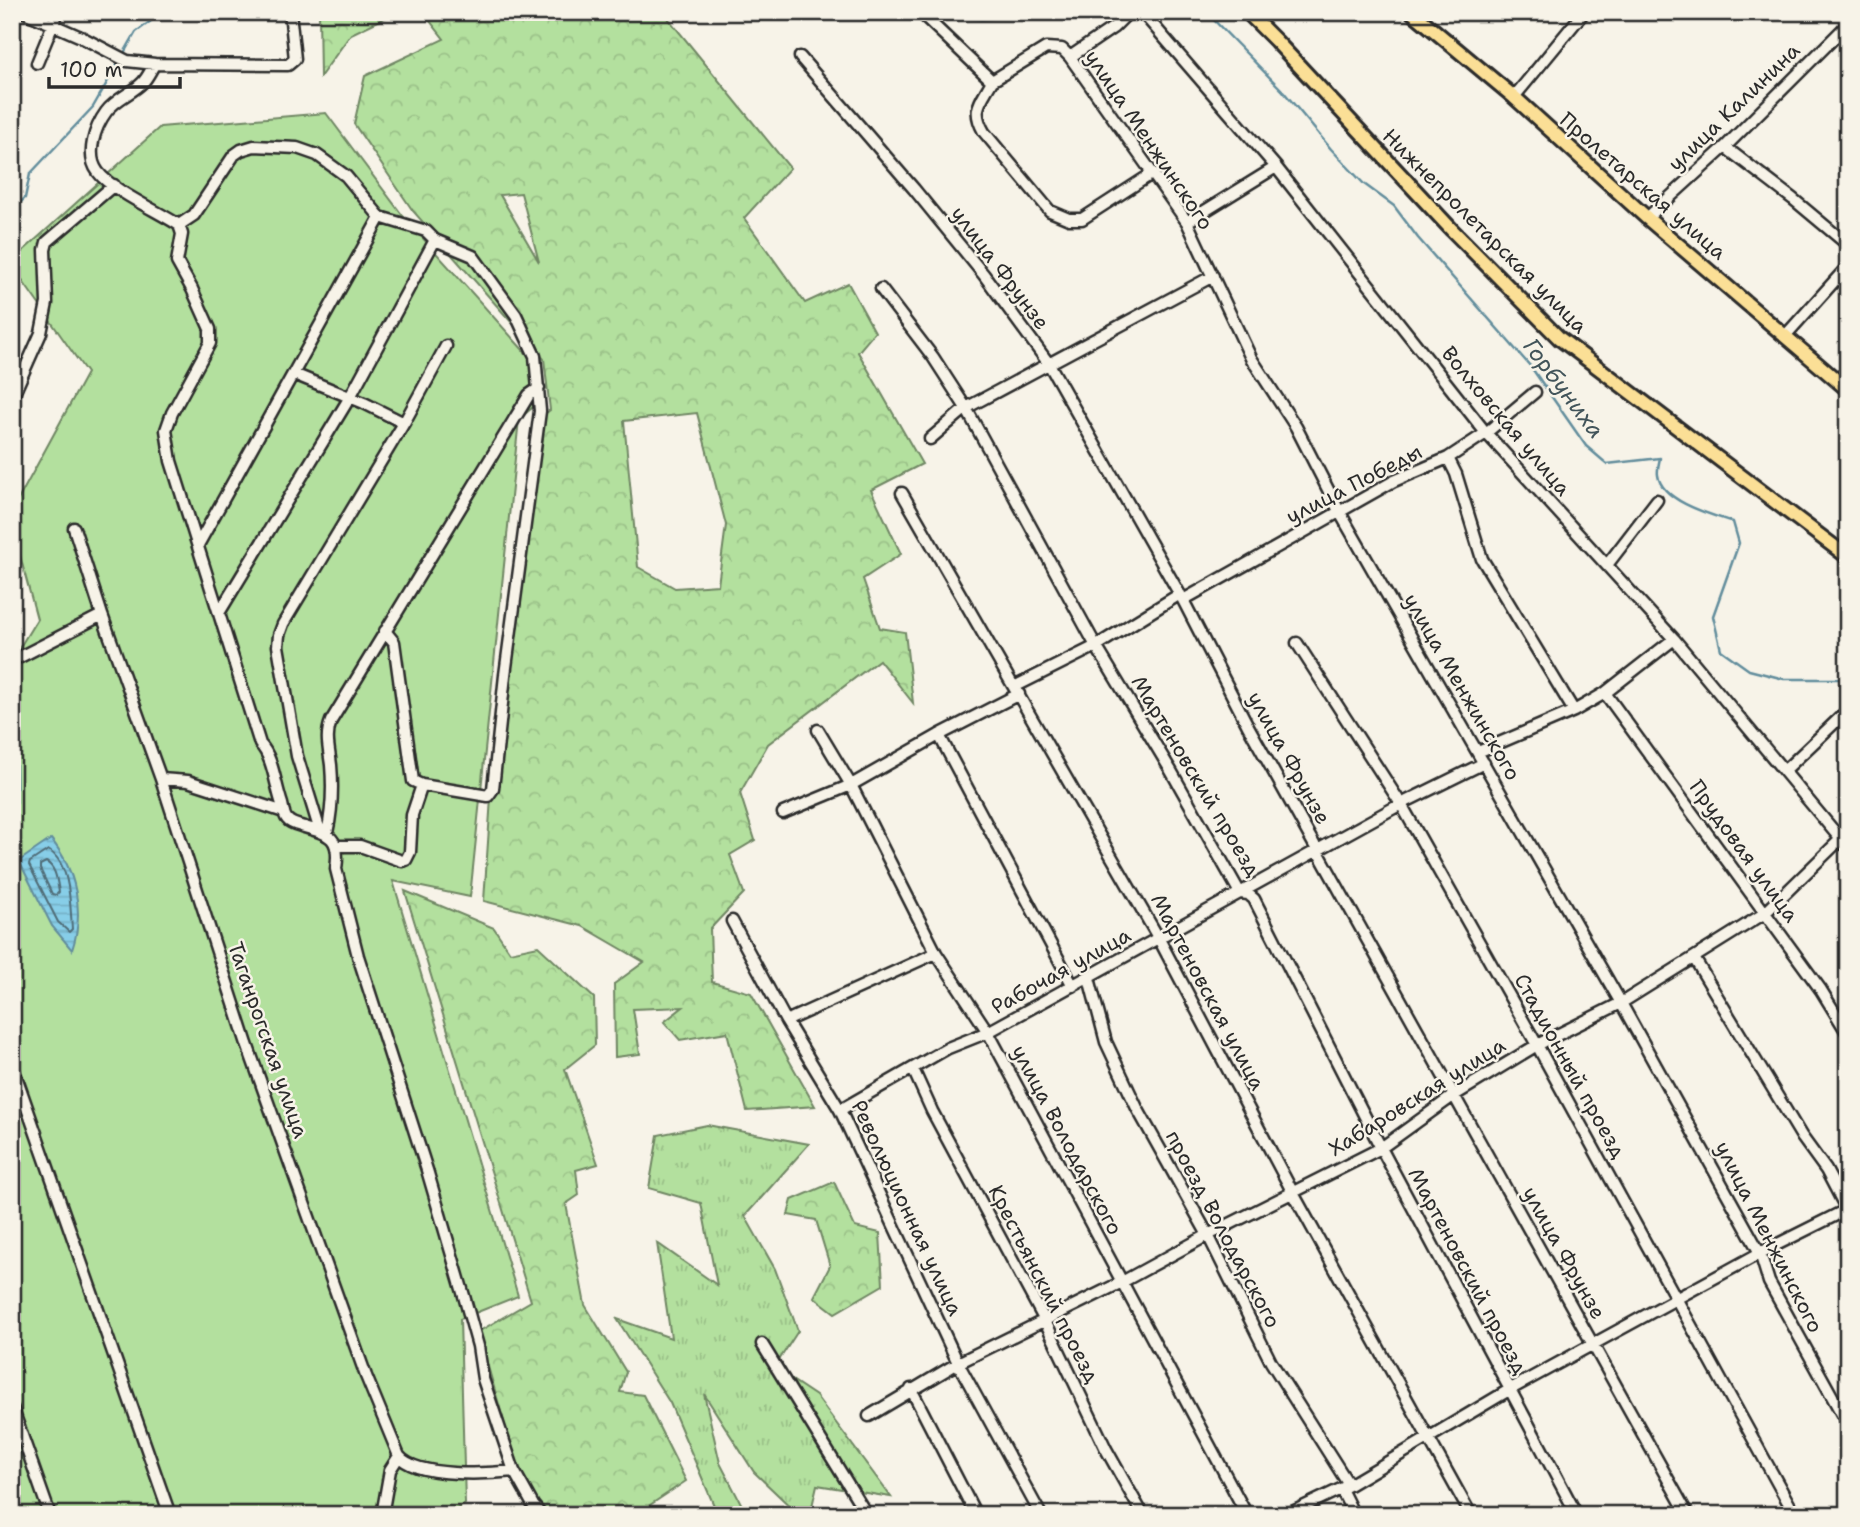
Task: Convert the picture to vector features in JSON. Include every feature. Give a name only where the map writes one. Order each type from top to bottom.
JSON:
[{"type":"main road","name":"Нижнепролетарская улица","points":[[1247,12],[1452,230],[1559,338],[1848,557]]},
{"type":"main road","name":"Пролетарская улица","points":[[1412,12],[1424,17],[1647,218],[1848,390]]},
{"type":"street","points":[[24,12],[127,61],[155,64],[288,65],[295,59],[290,12]]},
{"type":"street","points":[[37,63],[58,12]]},
{"type":"street","points":[[920,12],[992,81],[976,111],[977,120],[1050,211],[1069,219],[1082,219],[1153,173]]},
{"type":"street","points":[[1070,57],[1114,27],[1129,12]]},
{"type":"street","name":"Волховская улица","points":[[1142,12],[1276,167],[1486,433],[1674,639],[1784,771],[1844,836],[1848,848]]},
{"type":"street","points":[[1514,97],[1584,12]]},
{"type":"street","name":"улица Калинина","points":[[1647,218],[1725,147],[1848,24]]},
{"type":"street","name":"улица Менжинского","points":[[992,81],[1046,48],[1062,49],[1187,222],[1251,358],[1296,427],[1339,511],[1621,1003],[1760,1253],[1769,1282],[1848,1425]]},
{"type":"street","name":"улица Фрунзе","points":[[800,57],[984,275],[1049,364],[1182,597],[1248,726],[1688,1515]]},
{"type":"street","points":[[155,64],[143,82],[125,93],[106,111],[93,133],[93,159],[98,172],[114,185],[179,225],[182,234],[177,262],[210,329],[210,343],[172,413],[166,430],[171,461],[260,744],[272,762],[274,781],[287,820],[324,832]]},
{"type":"street","points":[[179,225],[194,215],[234,155],[241,150],[254,146],[298,148],[317,155],[346,176],[380,217],[426,231],[435,240],[473,256],[516,315],[535,356],[540,411],[505,675],[494,789],[488,796],[422,785],[413,780],[394,642],[385,631]]},
{"type":"street","points":[[1725,147],[1848,245]]},
{"type":"street","points":[[1187,222],[1276,167]]},
{"type":"street","points":[[12,398],[41,333],[47,303],[47,242],[114,185]]},
{"type":"street","points":[[198,545],[380,217]]},
{"type":"street","points":[[219,613],[350,397],[435,240]]},
{"type":"street","points":[[1785,336],[1848,267]]},
{"type":"street","points":[[930,439],[966,408],[1213,276]]},
{"type":"street","name":"Мартеновский проезд","points":[[881,289],[933,357],[966,408],[1096,646],[1240,893],[1248,894],[1254,899],[1381,1148],[1577,1515]]},
{"type":"street","points":[[446,346],[404,423],[283,624],[278,646],[297,756],[324,832],[336,846],[336,869],[358,956],[434,1195],[478,1346],[482,1379],[514,1471],[541,1515]]},
{"type":"street","points":[[294,374],[404,423]]},
{"type":"street","points":[[324,832],[331,813],[328,728],[529,395],[539,388]]},
{"type":"street","name":"улица Победы","points":[[783,814],[851,785],[1339,511],[1394,481],[1448,458],[1486,433],[1535,391]]},
{"type":"street","points":[[1448,458],[1456,474],[1482,559],[1574,710]]},
{"type":"street","name":"Мартеновская улица","points":[[902,492],[1160,939],[1293,1194],[1471,1515]]},
{"type":"street","points":[[1607,565],[1657,500]]},
{"type":"street","name":"Таганрогская улица","points":[[74,528],[161,779],[247,1044],[366,1376],[399,1456]]},
{"type":"street","points":[[12,654],[24,656],[102,615]]},
{"type":"street","points":[[1478,752],[1574,710],[1605,693],[1674,639]]},
{"type":"street","name":"Стадионный проезд","points":[[1297,643],[1401,804],[1537,1045],[1795,1515]]},
{"type":"street","name":"Прудовая улица","points":[[1605,693],[1821,990],[1848,1034]]},
{"type":"street","points":[[1784,771],[1848,710]]},
{"type":"street","name":"улица Володарского","points":[[818,730],[851,785],[936,953],[988,1032],[1247,1515]]},
{"type":"street","points":[[939,735],[1073,986]]},
{"type":"street","name":"Рабочая улица","points":[[840,1110],[948,1048],[988,1032],[1318,849],[1484,763]]},
{"type":"street","points":[[161,779],[188,781],[284,812]]},
{"type":"street","points":[[336,846],[360,846],[402,861],[406,860],[410,852],[412,814],[422,785]]},
{"type":"street","name":"Хабаровская улица","points":[[869,1416],[958,1363],[1122,1282],[1208,1235],[1381,1148],[1453,1096],[1537,1045],[1621,1003],[1765,913],[1844,836]]},
{"type":"street","name":"Революционная улица","points":[[733,921],[786,1021],[840,1110],[958,1363],[1041,1515]]},
{"type":"street","points":[[786,1021],[936,953]]},
{"type":"street","points":[[1286,1515],[1345,1487],[1509,1390],[1760,1253],[1847,1209],[1826,1170],[1802,1137],[1694,957]]},
{"type":"street","name":"проезд Володарского","points":[[1089,978],[1106,1042],[1137,1108],[1208,1235],[1271,1362],[1345,1487],[1354,1515]]},
{"type":"street","points":[[12,1065],[170,1515]]},
{"type":"street","name":"Крестьянский проезд","points":[[913,1069],[932,1111],[1044,1319],[1106,1449],[1143,1515]]},
{"type":"street","points":[[762,1344],[867,1515]]},
{"type":"street","points":[[911,1389],[976,1515]]},
{"type":"street","points":[[12,1408],[50,1515]]},
{"type":"street","points":[[382,1515],[390,1470],[399,1456],[405,1463],[439,1471],[489,1474],[514,1471]]},
{"type":"green space","points":[[319,12],[397,12],[351,34],[320,77]]},
{"type":"green space","points":[[423,12],[663,12],[790,168],[744,218],[805,303],[848,283],[875,332],[858,352],[922,464],[871,490],[901,554],[863,579],[880,628],[905,632],[913,703],[879,660],[768,744],[740,793],[755,840],[730,855],[744,893],[710,929],[712,982],[751,993],[815,1106],[747,1111],[727,1032],[680,1040],[664,1022],[683,1007],[633,1009],[640,1054],[615,1057],[614,984],[644,962],[582,926],[484,901],[498,695],[533,423],[550,410],[544,359],[413,211],[354,124],[365,76],[444,39]],"holes":[[[521,193],[539,262],[500,195]],[[697,413],[726,525],[718,585],[675,588],[638,567],[624,421]]]},
{"type":"green space","points":[[326,113],[403,216],[533,361],[539,402],[519,419],[470,897],[393,881],[518,1296],[460,1319],[465,1504],[446,1515],[12,1515],[12,660],[37,619],[12,526],[12,511],[87,373],[12,266],[12,261],[160,127]]},
{"type":"green space","points":[[405,891],[494,928],[510,952],[538,946],[594,998],[595,1045],[565,1069],[598,1164],[576,1170],[579,1195],[566,1204],[585,1305],[626,1372],[620,1392],[643,1395],[686,1481],[635,1515],[539,1515],[524,1491],[478,1332],[531,1301]]},
{"type":"green space","points":[[707,1125],[809,1144],[745,1216],[775,1269],[798,1331],[774,1368],[816,1396],[891,1497],[817,1485],[810,1515],[799,1515],[754,1472],[704,1394],[720,1463],[747,1515],[718,1515],[670,1403],[617,1319],[671,1338],[657,1243],[717,1285],[701,1203],[649,1188],[658,1135]]},
{"type":"green space","points":[[834,1182],[855,1227],[880,1233],[883,1285],[835,1313],[814,1297],[830,1266],[816,1220],[788,1215],[792,1200]]},
{"type":"water","points":[[12,737],[16,749],[17,803],[12,790]]},
{"type":"water","points":[[51,839],[67,864],[76,892],[78,921],[72,950],[52,926],[19,861]]},
{"type":"waterway","name":"Горбуниха","points":[[12,210],[25,198],[30,174],[93,107],[136,32],[163,12]]},
{"type":"waterway","name":"Горбуниха","points":[[952,12],[979,19],[993,18],[1005,12]]},
{"type":"waterway","name":"Горбуниха","points":[[1206,12],[1283,91],[1364,184],[1394,206],[1418,238],[1531,367],[1586,446],[1607,464],[1660,458],[1658,475],[1668,492],[1688,506],[1733,522],[1739,543],[1713,616],[1721,650],[1749,670],[1784,679],[1848,679]]}]
